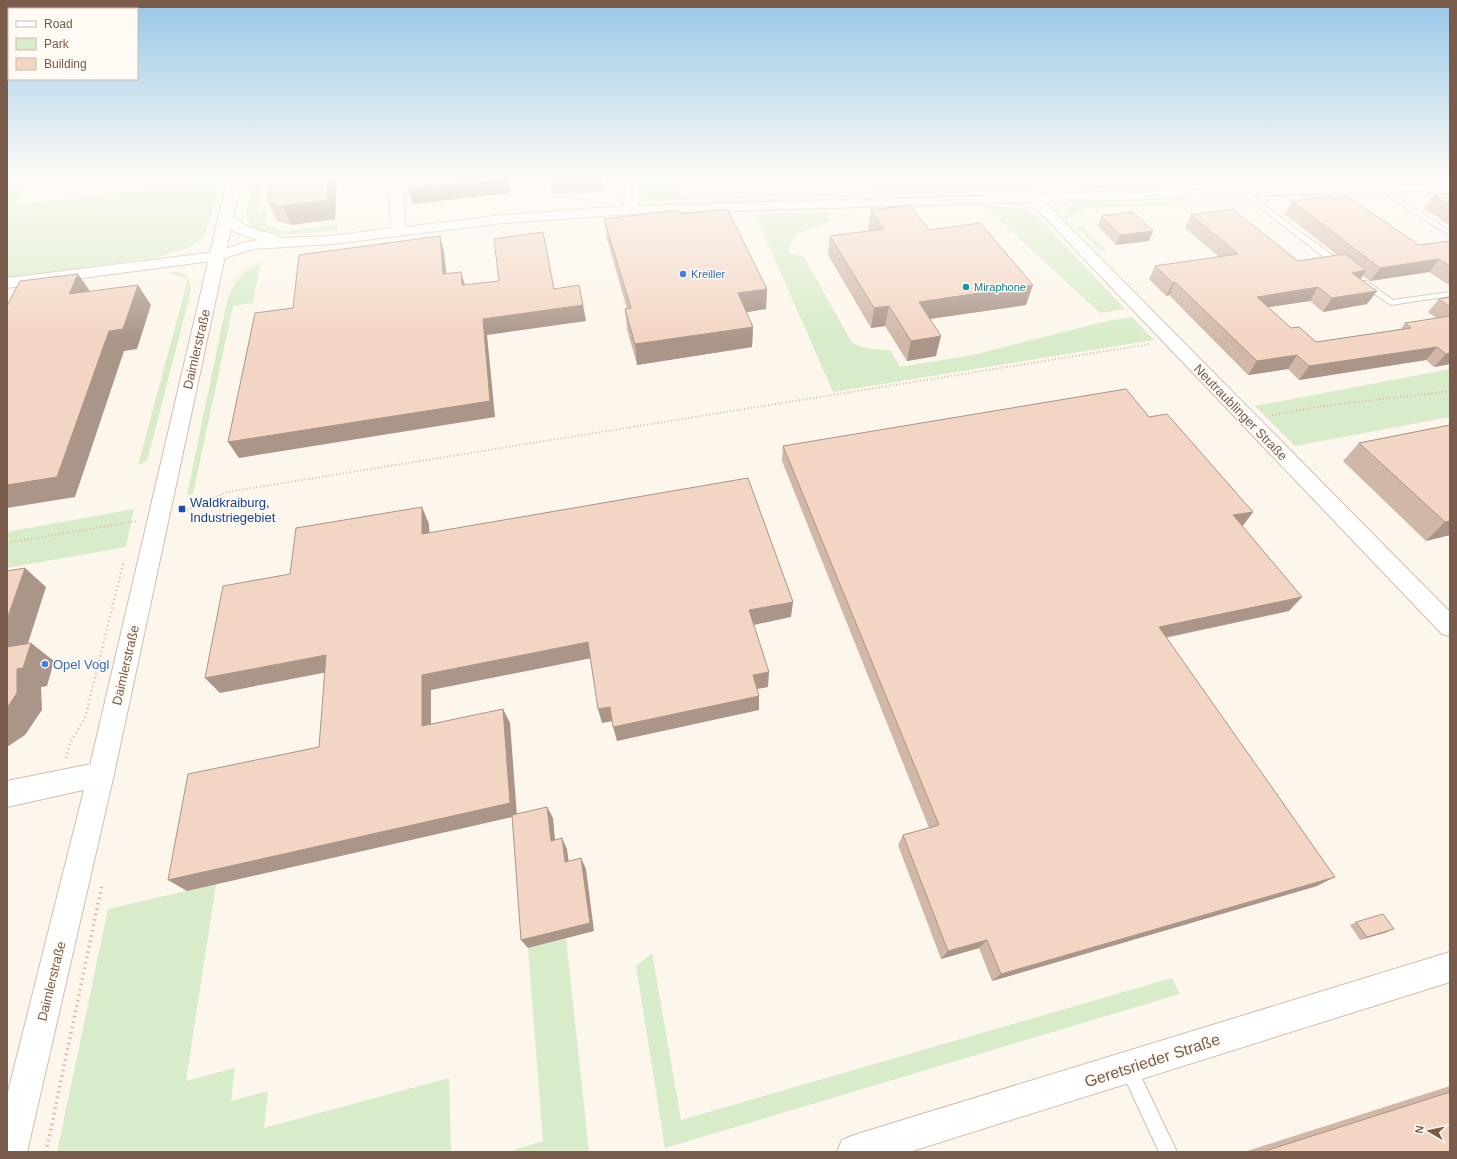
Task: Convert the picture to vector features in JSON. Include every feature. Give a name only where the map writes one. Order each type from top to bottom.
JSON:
[{"type":"street","name":"Daimlerstraße","points":[[10,1152],[101,774],[147,516],[217,260],[223,231]]},
{"type":"street","points":[[247,231],[257,235],[310,240]]},
{"type":"street","points":[[7,283],[217,260],[244,260],[332,240],[397,231]]},
{"type":"street","name":"Neutraublinger Straße","points":[[1065,231],[1450,627]]},
{"type":"street","points":[[217,260],[252,245],[310,240],[332,240]]},
{"type":"street","points":[[7,794],[101,774]]},
{"type":"street","name":"Geretsrieder Straße","points":[[854,1152],[1450,967]]},
{"type":"lane","points":[[1294,231],[1347,271]]},
{"type":"lane","points":[[1360,280],[1390,303],[1450,294]]},
{"type":"lane","points":[[1128,1068],[1168,1152]]},
{"type":"path","points":[[7,543],[134,522],[147,516],[180,514],[227,492],[1171,341]]},
{"type":"path","points":[[1248,419],[1316,407],[1450,391]]},
{"type":"path","points":[[132,529],[134,522],[147,516]]},
{"type":"path","points":[[58,783],[70,743],[85,718],[125,559]]},
{"type":"green space","points":[[7,231],[206,231],[195,244],[167,253],[167,255],[7,278]]},
{"type":"green space","points":[[267,231],[326,231],[293,234]]},
{"type":"green space","points":[[762,231],[803,231],[795,237],[788,252],[804,257],[852,343],[871,349],[890,350],[900,367],[973,355],[1107,321],[1132,317],[1154,340],[833,392]]},
{"type":"green space","points":[[1011,231],[1051,231],[1125,309],[1100,313]]},
{"type":"green space","points":[[1080,231],[1087,231],[1106,250],[1100,251]]},
{"type":"green space","points":[[260,264],[253,303],[233,306],[193,494],[187,495],[227,301],[235,283],[239,278],[248,270]]},
{"type":"green space","points":[[167,272],[178,272],[185,275],[189,280],[191,291],[147,461],[138,465],[188,279]]},
{"type":"green space","points":[[1450,369],[1450,417],[1295,446],[1255,406]]},
{"type":"green space","points":[[134,509],[126,547],[7,568],[7,532]]},
{"type":"green space","points":[[216,884],[186,1081],[235,1068],[231,1101],[268,1091],[264,1128],[449,1078],[451,1152],[57,1152],[108,909]]},
{"type":"green space","points":[[566,938],[589,1152],[507,1152],[543,1141],[528,948]]},
{"type":"green space","points":[[652,953],[681,1120],[1172,978],[1180,994],[665,1148],[636,966]]},
{"type":"building","name":"Kreiller","points":[[608,231],[738,231],[767,289],[738,293],[753,327],[635,344],[625,309],[631,308]]},
{"type":"building","name":"Miraphone","points":[[868,231],[987,231],[1033,285],[919,302],[941,336],[911,341],[889,306],[874,308],[830,236]]},
{"type":"building","points":[[1116,231],[1152,231],[1120,235]]},
{"type":"building","points":[[1210,231],[1260,231],[1298,261],[1345,254],[1366,270],[1352,273],[1377,291],[1332,298],[1318,287],[1257,297],[1291,328],[1299,327],[1316,342],[1411,328],[1405,323],[1450,316],[1450,353],[1446,354],[1437,347],[1309,366],[1297,355],[1257,361],[1175,282],[1173,283],[1155,266],[1238,254]]},
{"type":"building","points":[[1332,231],[1399,231],[1419,245],[1450,241],[1450,266],[1439,259],[1380,268]]},
{"type":"building","points":[[543,232],[554,289],[579,285],[583,305],[483,319],[490,401],[228,442],[255,313],[293,308],[299,255],[440,236],[443,274],[461,272],[462,285],[499,281],[494,239]]},
{"type":"building","points":[[78,274],[69,294],[138,285],[123,329],[109,331],[57,477],[7,485],[7,306],[20,281]]},
{"type":"building","points":[[1450,297],[1450,307],[1439,299]]},
{"type":"building","points":[[1126,389],[1149,417],[1167,414],[1253,512],[1233,515],[1302,597],[1159,627],[1335,877],[1001,974],[987,940],[948,951],[903,835],[939,825],[783,446]]},
{"type":"building","points":[[1450,425],[1450,521],[1445,522],[1359,443]]},
{"type":"building","points":[[748,478],[793,602],[749,610],[769,672],[753,675],[759,696],[613,727],[610,707],[598,709],[588,642],[422,675],[422,726],[503,709],[510,803],[168,880],[188,774],[319,747],[326,655],[205,678],[223,586],[290,574],[296,528],[422,507],[422,534]]},
{"type":"building","points":[[25,568],[7,619],[7,571]]},
{"type":"building","points":[[31,643],[23,668],[17,669],[17,693],[7,708],[7,647]]},
{"type":"building","points":[[547,807],[551,841],[562,838],[565,862],[581,858],[590,923],[521,940],[512,815]]},
{"type":"building","points":[[1383,914],[1394,929],[1367,937],[1356,922]]},
{"type":"building","points":[[1450,1092],[1450,1152],[1262,1152]]},
{"type":"place","name":"Kreiller","points":[[683,274]]},
{"type":"place","name":"Miraphone","points":[[966,287]]},
{"type":"place","name":"Waldkraiburg, Industriegebiet","points":[[182,509]]},
{"type":"place","name":"Opel Vogl","points":[[45,664]]}]
